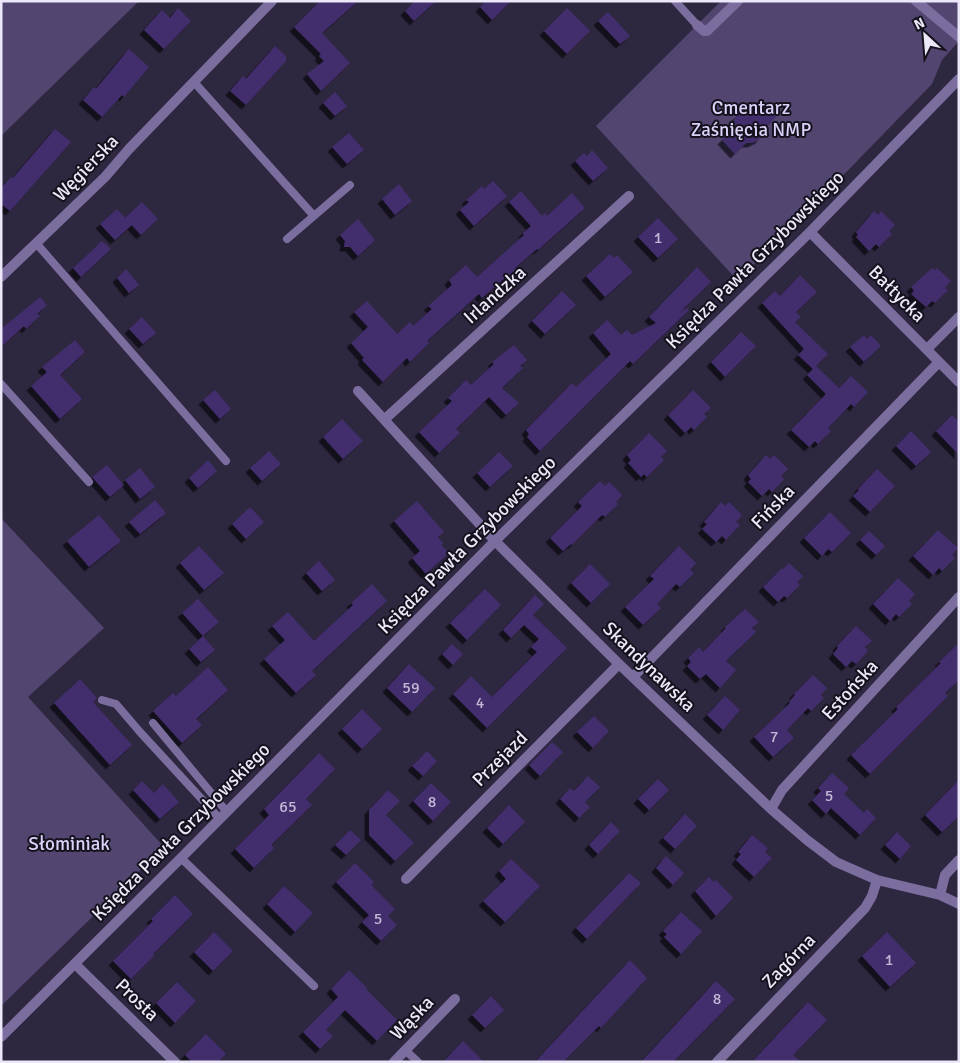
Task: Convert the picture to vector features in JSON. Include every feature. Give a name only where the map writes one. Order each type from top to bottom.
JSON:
[{"type":"street","name":"Węgierska","points":[[1,277],[105,177],[129,149],[272,1]]},
{"type":"street","points":[[697,25],[704,31],[707,31],[738,1]]},
{"type":"street","points":[[916,1],[959,37]]},
{"type":"street","name":"Księdza Pawła Grzybowskiego","points":[[1,1036],[224,815],[495,541],[810,232],[959,79]]},
{"type":"street","name":"Irlandzka","points":[[384,419],[629,196]]},
{"type":"street","name":"Bałtycka","points":[[810,232],[959,382]]},
{"type":"street","points":[[927,349],[959,317]]},
{"type":"street","name":"Fińska","points":[[633,677],[939,362]]},
{"type":"street","name":"Skandynawska","points":[[358,391],[495,541],[633,677],[771,809],[807,840],[836,862],[877,880],[940,895],[959,904]]},
{"type":"street","name":"Estońska","points":[[771,809],[782,790],[959,597]]},
{"type":"street","name":"Przejazd","points":[[406,879],[620,664]]},
{"type":"street","points":[[940,895],[944,875],[959,860]]},
{"type":"street","name":"Zagórna","points":[[717,1062],[865,908],[872,896],[877,880]]},
{"type":"street","name":"Prosta","points":[[75,964],[175,1062]]},
{"type":"street","name":"Wąska","points":[[394,1062],[455,999]]},
{"type":"lane","points":[[675,1],[697,25]]},
{"type":"lane","points":[[194,82],[202,88],[314,216]]},
{"type":"lane","points":[[287,239],[350,185]]},
{"type":"lane","points":[[36,243],[226,461]]},
{"type":"lane","points":[[1,384],[89,482]]},
{"type":"lane","points":[[102,700],[116,704],[140,732],[224,815]]},
{"type":"lane","points":[[152,723],[224,815]]},
{"type":"lane","points":[[181,858],[314,986]]},
{"type":"lane","points":[[405,1050],[418,1062]]},
{"type":"green space","points":[[1,1],[139,1],[1,136]]},
{"type":"green space","name":"Cmentarz Zaśnięcia NMP","points":[[721,1],[959,1],[959,41],[942,60],[932,84],[819,200],[805,208],[771,244],[765,254],[737,280],[596,126]]},
{"type":"green space","name":"Słominiak","points":[[1,518],[104,628],[28,697],[164,847],[1,1006]]},
{"type":"building","points":[[320,1],[358,1],[322,33],[350,63],[321,91],[307,74],[324,61],[319,56],[321,54],[294,27]]},
{"type":"building","points":[[415,1],[436,1],[414,21],[405,11]]},
{"type":"building","points":[[486,1],[511,1],[492,20],[480,7]]},
{"type":"building","points":[[178,8],[191,21],[164,49],[144,30],[162,10],[170,18]]},
{"type":"building","points":[[567,8],[590,31],[567,54],[544,31]]},
{"type":"building","points":[[608,12],[630,36],[620,44],[598,21]]},
{"type":"building","points":[[275,46],[286,56],[286,61],[246,105],[230,91],[243,76],[246,79]]},
{"type":"building","points":[[129,49],[149,67],[124,97],[122,95],[102,117],[83,100],[94,87],[96,89]]},
{"type":"building","points":[[335,92],[347,106],[335,116],[323,103]]},
{"type":"building","points":[[760,100],[776,117],[765,128],[760,139],[752,143],[746,143],[735,154],[722,140],[733,129],[736,116],[747,111]]},
{"type":"building","points":[[55,129],[71,142],[10,211],[1,204],[1,188],[11,177],[13,178]]},
{"type":"building","points":[[349,133],[364,150],[347,164],[332,147]]},
{"type":"building","points":[[592,150],[608,168],[593,181],[575,161],[584,153],[587,156]]},
{"type":"building","points":[[493,181],[507,196],[474,226],[460,210],[469,202],[466,200],[482,186],[484,189]]},
{"type":"building","points":[[399,184],[412,201],[395,215],[382,199]]},
{"type":"building","points":[[521,191],[542,216],[545,213],[547,216],[572,193],[585,208],[515,268],[507,278],[482,298],[479,294],[427,341],[429,343],[410,362],[407,358],[383,382],[362,360],[364,358],[351,343],[368,327],[354,312],[367,301],[397,334],[410,322],[413,326],[432,309],[428,306],[452,285],[449,280],[466,265],[477,277],[524,235],[523,233],[531,226],[509,202]]},
{"type":"building","points":[[142,202],[158,219],[141,235],[125,218]]},
{"type":"building","points":[[117,209],[132,225],[115,240],[100,224]]},
{"type":"building","points":[[874,211],[878,215],[881,211],[895,225],[889,231],[892,234],[879,247],[876,244],[869,251],[856,237],[858,235],[856,232]]},
{"type":"building","points":[[658,218],[678,239],[658,258],[638,237]]},
{"type":"building","points":[[358,219],[375,240],[358,256],[350,247],[344,247],[345,241],[340,235]]},
{"type":"building","points":[[102,241],[111,249],[81,277],[73,268]]},
{"type":"building","points":[[610,254],[614,258],[617,255],[633,272],[605,297],[586,276]]},
{"type":"building","points":[[697,267],[711,282],[680,312],[687,308],[689,310],[633,364],[630,361],[540,451],[527,437],[529,434],[526,430],[572,383],[576,387],[611,354],[593,333],[607,320],[621,335],[627,330],[632,335],[656,323],[649,317]]},
{"type":"building","points":[[932,268],[934,270],[937,268],[951,281],[945,288],[948,290],[935,303],[932,301],[926,307],[911,294],[914,291],[911,287]]},
{"type":"building","points":[[126,269],[139,285],[129,293],[117,278]]},
{"type":"building","points":[[800,275],[817,292],[796,312],[801,317],[795,322],[828,354],[816,366],[839,388],[851,376],[868,392],[854,407],[851,404],[828,428],[831,431],[818,444],[815,441],[809,447],[791,430],[826,394],[807,375],[813,369],[798,355],[804,349],[762,303],[775,291],[780,296]]},
{"type":"building","points":[[562,291],[576,305],[545,334],[532,321]]},
{"type":"building","points":[[40,297],[47,305],[37,314],[40,316],[26,329],[24,326],[1,347],[1,329]]},
{"type":"building","points":[[142,317],[156,333],[143,344],[129,329]]},
{"type":"building","points":[[741,332],[756,346],[725,377],[711,362]]},
{"type":"building","points":[[864,335],[867,339],[871,335],[881,346],[864,362],[850,347]]},
{"type":"building","points":[[75,340],[85,352],[60,375],[82,399],[60,419],[31,386],[47,372],[42,367]]},
{"type":"building","points":[[514,345],[527,360],[520,366],[523,368],[502,388],[519,403],[506,415],[489,397],[456,429],[460,433],[439,453],[419,432],[452,401],[448,398],[466,380],[471,385],[494,364],[492,362]]},
{"type":"building","points":[[215,390],[231,409],[220,419],[203,400]]},
{"type":"building","points":[[693,390],[711,408],[704,414],[707,417],[694,430],[691,427],[685,433],[668,415]]},
{"type":"building","points":[[952,415],[959,422],[959,455],[936,431]]},
{"type":"building","points":[[342,419],[363,441],[343,459],[323,437]]},
{"type":"building","points":[[911,431],[931,452],[916,466],[896,446]]},
{"type":"building","points":[[649,433],[667,451],[661,457],[664,460],[647,477],[644,474],[641,477],[628,463],[631,460],[627,455]]},
{"type":"building","points":[[269,451],[281,464],[262,481],[250,468]]},
{"type":"building","points":[[499,452],[513,466],[490,487],[477,473]]},
{"type":"building","points":[[766,455],[770,459],[774,455],[788,469],[781,476],[784,479],[772,492],[769,489],[762,496],[748,482],[751,479],[748,475]]},
{"type":"building","points":[[208,460],[217,471],[198,488],[189,478]]},
{"type":"building","points":[[107,465],[124,485],[110,497],[92,477]]},
{"type":"building","points":[[140,468],[155,487],[140,499],[125,480]]},
{"type":"building","points":[[877,469],[895,486],[870,512],[853,496]]},
{"type":"building","points":[[600,481],[605,486],[609,482],[622,495],[616,502],[618,504],[605,517],[602,515],[572,545],[563,551],[550,538],[582,506],[578,502]]},
{"type":"building","points":[[155,500],[166,513],[140,534],[129,522]]},
{"type":"building","points":[[417,501],[444,532],[438,537],[443,543],[441,545],[449,553],[426,574],[412,558],[420,551],[394,521]]},
{"type":"building","points":[[721,502],[725,506],[729,502],[742,515],[736,522],[740,525],[726,540],[722,536],[716,542],[702,529],[707,524],[704,522]]},
{"type":"building","points":[[250,507],[264,522],[246,539],[232,524]]},
{"type":"building","points":[[830,512],[851,533],[832,552],[828,549],[822,556],[804,538]]},
{"type":"building","points":[[99,515],[121,541],[89,567],[67,541]]},
{"type":"building","points":[[938,530],[958,548],[952,555],[955,558],[942,571],[939,568],[933,575],[913,556]]},
{"type":"building","points":[[869,531],[885,546],[876,555],[860,540]]},
{"type":"building","points":[[199,546],[224,573],[204,590],[180,563]]},
{"type":"building","points":[[679,546],[696,563],[690,570],[694,573],[680,587],[676,584],[657,604],[661,608],[643,625],[625,607],[654,579],[650,576]]},
{"type":"building","points":[[319,561],[335,580],[322,591],[306,573]]},
{"type":"building","points":[[789,563],[803,576],[797,582],[800,585],[787,598],[784,596],[778,602],[763,587]]},
{"type":"building","points":[[590,564],[610,584],[591,603],[571,583]]},
{"type":"building","points":[[898,578],[915,594],[909,601],[912,604],[899,617],[896,614],[890,621],[873,604]]},
{"type":"building","points":[[372,584],[387,601],[312,671],[316,675],[296,693],[264,659],[285,640],[272,626],[288,612],[314,641],[353,605],[351,603]]},
{"type":"building","points":[[485,589],[501,605],[467,640],[450,623]]},
{"type":"building","points":[[535,595],[544,604],[533,615],[567,648],[487,728],[453,694],[471,676],[492,697],[537,652],[531,647],[539,639],[524,625],[511,638],[503,630]]},
{"type":"building","points":[[198,599],[219,622],[203,636],[182,613]]},
{"type":"building","points":[[745,609],[759,622],[752,628],[756,632],[726,661],[736,670],[720,688],[706,674],[700,679],[687,666],[691,662],[688,658],[699,647],[703,652],[725,627]]},
{"type":"building","points":[[856,626],[872,641],[865,647],[868,650],[856,664],[852,661],[846,667],[833,654],[838,648],[837,646]]},
{"type":"building","points":[[203,636],[215,650],[201,662],[189,649]]},
{"type":"building","points":[[959,643],[959,680],[945,693],[948,696],[870,774],[851,755],[898,709],[896,707]]},
{"type":"building","points":[[452,644],[463,654],[453,665],[442,654]]},
{"type":"building","points":[[409,664],[435,688],[412,712],[387,688]]},
{"type":"building","points":[[208,667],[228,690],[196,719],[202,725],[182,743],[153,711],[173,693],[176,696]]},
{"type":"building","points":[[813,675],[827,688],[821,695],[824,698],[811,711],[808,708],[787,730],[794,738],[773,757],[754,737],[790,703],[794,694]]},
{"type":"building","points":[[80,679],[97,698],[93,702],[132,745],[110,765],[54,703]]},
{"type":"building","points":[[725,696],[740,710],[723,730],[707,715]]},
{"type":"building","points":[[362,709],[382,729],[362,749],[342,729]]},
{"type":"building","points":[[594,716],[609,731],[593,748],[577,732]]},
{"type":"building","points":[[552,742],[563,752],[540,776],[529,765]]},
{"type":"building","points":[[427,751],[437,761],[423,776],[412,766]]},
{"type":"building","points":[[319,753],[335,769],[306,799],[312,805],[271,845],[274,848],[254,868],[235,849],[269,815],[264,809]]},
{"type":"building","points":[[832,773],[849,788],[844,794],[864,813],[867,809],[876,818],[860,835],[831,808],[826,814],[812,800],[821,791],[818,788]]},
{"type":"building","points":[[588,776],[600,787],[585,802],[590,807],[579,818],[560,799],[570,788],[574,791]]},
{"type":"building","points":[[658,779],[669,790],[649,810],[638,799]]},
{"type":"building","points":[[959,780],[959,816],[942,832],[925,815]]},
{"type":"building","points":[[142,781],[154,793],[163,784],[179,802],[160,819],[133,790]]},
{"type":"building","points":[[431,783],[451,802],[433,821],[413,801]]},
{"type":"building","points":[[388,790],[400,801],[386,815],[414,843],[395,861],[369,835],[369,810]]},
{"type":"building","points":[[509,805],[525,822],[503,844],[487,828]]},
{"type":"building","points":[[685,814],[697,826],[675,849],[663,838]]},
{"type":"building","points":[[611,822],[620,831],[598,854],[589,845]]},
{"type":"building","points":[[350,830],[361,840],[346,855],[335,845]]},
{"type":"building","points":[[897,832],[911,846],[900,859],[885,845]]},
{"type":"building","points":[[752,835],[768,848],[765,852],[772,858],[754,877],[736,860],[741,854],[738,852]]},
{"type":"building","points":[[666,856],[684,873],[673,885],[656,868]]},
{"type":"building","points":[[511,859],[540,886],[505,922],[483,901],[506,879],[499,871]]},
{"type":"building","points":[[355,863],[374,882],[371,885],[395,909],[388,916],[397,925],[381,941],[362,922],[369,915],[336,882]]},
{"type":"building","points":[[629,873],[641,883],[587,939],[576,928]]},
{"type":"building","points":[[709,877],[714,882],[716,880],[733,898],[716,916],[695,891]]},
{"type":"building","points":[[284,886],[313,913],[295,932],[267,904]]},
{"type":"building","points":[[175,895],[193,914],[131,979],[113,961],[153,921],[151,919]]},
{"type":"building","points":[[681,912],[702,931],[681,954],[664,937],[667,934],[663,931]]},
{"type":"building","points":[[214,932],[233,951],[213,971],[194,952]]},
{"type":"building","points":[[887,932],[916,963],[890,987],[862,956]]},
{"type":"building","points":[[630,960],[647,978],[601,1028],[599,1026],[563,1062],[535,1062]]},
{"type":"building","points":[[349,970],[397,1020],[377,1041],[345,1010],[326,1030],[333,1036],[320,1049],[303,1032],[338,997],[331,989]]},
{"type":"building","points":[[716,981],[735,999],[673,1062],[641,1062]]},
{"type":"building","points":[[177,982],[196,1001],[175,1023],[156,1003]]},
{"type":"building","points":[[491,996],[504,1010],[485,1028],[472,1015]]},
{"type":"building","points":[[808,1002],[827,1020],[793,1055],[801,1062],[752,1062]]},
{"type":"building","points":[[206,1034],[226,1054],[218,1062],[192,1062],[185,1055]]},
{"type":"building","points":[[463,1041],[484,1062],[443,1062]]}]
